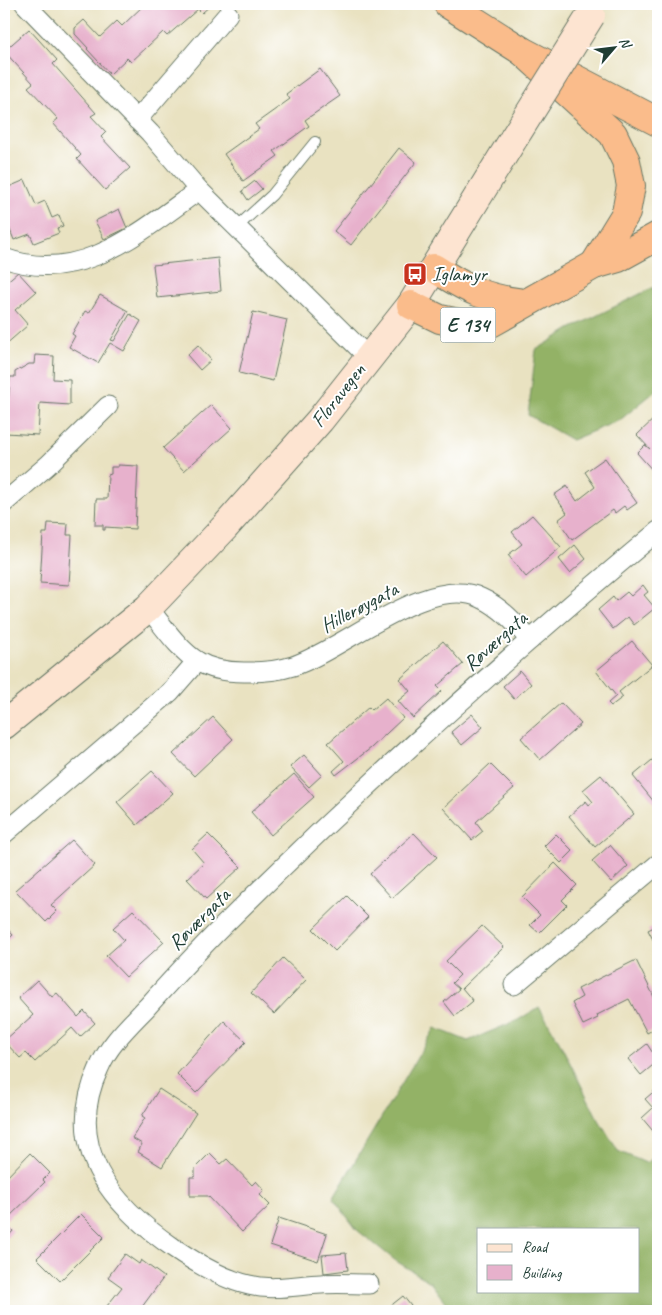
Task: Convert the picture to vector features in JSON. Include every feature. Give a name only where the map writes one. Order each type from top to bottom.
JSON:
[{"type":"highway","points":[[448,4],[522,51],[658,122]]},
{"type":"highway","points":[[522,51],[613,134],[626,161],[630,186],[626,213],[594,265]]},
{"type":"highway","name":"E 134","points":[[411,305],[440,319],[468,325],[491,323],[523,303],[594,265],[618,258],[658,236]]},
{"type":"highway","name":"E 134","points":[[434,268],[470,291],[495,300],[523,303]]},
{"type":"street","points":[[25,4],[137,120],[199,190],[368,357]]},
{"type":"street","name":"Floravegen","points":[[4,725],[148,608],[225,527],[320,420],[411,305],[595,9]]},
{"type":"street","points":[[137,120],[228,14]]},
{"type":"street","points":[[4,258],[29,266],[55,267],[81,262],[106,251],[155,221],[199,190]]},
{"type":"street","points":[[4,503],[48,465],[108,406]]},
{"type":"street","name":"Røværgata","points":[[369,1284],[323,1284],[276,1288],[250,1286],[192,1260],[148,1230],[110,1193],[93,1162],[86,1128],[88,1094],[100,1064],[119,1037],[198,950],[327,822],[530,640],[658,531]]},
{"type":"street","name":"Hillerøygata","points":[[148,608],[173,638],[197,661],[228,672],[259,672],[294,666],[420,600],[453,593],[480,597],[506,613],[530,640]]},
{"type":"street","points":[[4,834],[170,692],[197,661]]},
{"type":"street","points":[[514,985],[658,864]]},
{"type":"lane","points":[[237,227],[272,195],[315,142]]},
{"type":"green space","points":[[658,285],[658,389],[620,420],[572,440],[528,415],[536,350],[570,329]]},
{"type":"green space","points":[[539,1007],[559,1041],[596,1115],[618,1151],[646,1163],[658,1155],[658,1311],[452,1311],[430,1282],[396,1261],[357,1230],[333,1198],[435,1028],[468,1041],[518,1020]]},
{"type":"building","points":[[145,4],[212,4],[202,13],[198,9],[167,36],[163,32],[131,62],[127,58],[110,74],[75,34],[75,28],[84,20],[100,37],[117,21],[122,26]]},
{"type":"building","points":[[29,29],[57,60],[53,64],[96,113],[91,116],[106,132],[101,137],[130,168],[105,190],[77,159],[81,155],[53,123],[58,119],[28,87],[33,83],[4,51]]},
{"type":"building","points":[[320,69],[340,96],[305,120],[309,126],[274,151],[278,156],[243,181],[224,154],[259,129],[255,124],[290,99],[286,94]]},
{"type":"building","points":[[399,148],[416,162],[351,245],[334,231]]},
{"type":"building","points":[[25,180],[36,205],[45,201],[52,218],[59,215],[63,226],[57,228],[59,233],[34,243],[30,234],[14,240],[4,215],[4,189]]},
{"type":"building","points":[[255,181],[262,189],[248,200],[242,191]]},
{"type":"building","points":[[119,209],[127,228],[104,239],[95,221]]},
{"type":"building","points":[[218,258],[221,291],[157,298],[153,265]]},
{"type":"building","points":[[18,272],[36,292],[15,310],[28,325],[4,346],[4,308],[8,304],[4,299],[4,284]]},
{"type":"building","points":[[100,295],[128,311],[111,340],[114,341],[130,314],[141,321],[124,351],[110,343],[98,363],[69,347],[75,336],[72,334],[85,311],[89,313]]},
{"type":"building","points":[[253,312],[287,320],[273,381],[239,373]]},
{"type":"building","points":[[198,345],[211,360],[200,370],[187,355]]},
{"type":"building","points":[[35,355],[54,356],[53,379],[70,380],[70,405],[40,403],[38,435],[6,433],[10,377],[15,377],[15,372],[29,364],[34,364]]},
{"type":"building","points":[[211,405],[232,428],[184,471],[163,448]]},
{"type":"building","points":[[658,415],[658,470],[655,473],[637,453],[645,445],[650,449],[637,435]]},
{"type":"building","points":[[605,458],[637,503],[627,510],[624,506],[615,513],[613,510],[572,540],[558,520],[567,513],[554,495],[567,486],[577,501],[595,487],[585,472]]},
{"type":"building","points":[[118,465],[138,466],[135,529],[105,527],[105,530],[103,530],[103,525],[95,525],[96,499],[107,499],[108,475],[111,474],[111,467],[118,467]]},
{"type":"building","points":[[532,515],[561,547],[526,577],[508,555],[522,544],[512,532]]},
{"type":"building","points":[[48,523],[68,524],[67,535],[72,535],[69,585],[40,583],[43,533],[47,533]]},
{"type":"building","points":[[575,545],[586,559],[570,573],[559,559]]},
{"type":"building","points":[[643,585],[648,592],[644,595],[655,608],[634,625],[628,617],[613,629],[598,610],[613,597],[616,601],[627,592],[631,596]]},
{"type":"building","points":[[443,641],[463,664],[437,686],[442,691],[413,718],[398,701],[410,691],[400,679]]},
{"type":"building","points":[[632,641],[652,665],[619,692],[623,697],[611,706],[608,703],[616,696],[596,671]]},
{"type":"building","points":[[520,671],[531,684],[514,699],[503,686]]},
{"type":"building","points":[[386,698],[403,718],[371,748],[336,775],[333,771],[344,761],[328,743],[369,707],[372,710]]},
{"type":"building","points":[[561,703],[581,724],[540,760],[521,738]]},
{"type":"building","points":[[472,714],[483,727],[462,745],[451,732]]},
{"type":"building","points":[[213,717],[233,739],[194,776],[173,754]]},
{"type":"building","points":[[304,755],[322,775],[309,787],[290,767]]},
{"type":"building","points":[[658,755],[658,800],[655,803],[633,776]]},
{"type":"building","points":[[490,764],[514,788],[476,822],[483,831],[472,840],[443,808]]},
{"type":"building","points":[[152,771],[173,793],[137,825],[117,802]]},
{"type":"building","points":[[294,774],[314,797],[271,835],[251,812]]},
{"type":"building","points":[[601,775],[634,814],[595,847],[569,816],[586,801],[589,805],[593,802],[583,790]]},
{"type":"building","points":[[414,833],[437,857],[392,898],[370,874]]},
{"type":"building","points":[[208,834],[241,867],[206,899],[187,879],[204,863],[192,849]]},
{"type":"building","points":[[556,834],[573,851],[561,863],[544,846]]},
{"type":"building","points":[[72,840],[95,865],[51,905],[57,911],[46,922],[15,890]]},
{"type":"building","points":[[610,845],[628,866],[611,882],[592,861]]},
{"type":"building","points":[[555,863],[577,885],[562,900],[567,905],[539,933],[530,925],[540,915],[522,897]]},
{"type":"building","points":[[347,896],[368,917],[335,951],[313,929]]},
{"type":"building","points":[[133,910],[164,942],[126,977],[106,956],[124,940],[113,928]]},
{"type":"building","points":[[4,925],[13,935],[4,943]]},
{"type":"building","points":[[658,925],[658,949],[648,930]]},
{"type":"building","points":[[482,926],[504,947],[462,988],[473,1001],[455,1016],[444,1002],[459,989],[452,983],[460,975],[446,961]]},
{"type":"building","points":[[283,958],[306,980],[274,1014],[251,993]]},
{"type":"building","points":[[636,960],[656,1001],[658,1000],[658,1027],[647,1033],[629,999],[597,1015],[598,1018],[583,1025],[572,1003],[582,997],[578,989]]},
{"type":"building","points":[[37,980],[52,997],[57,993],[78,1017],[84,1011],[95,1023],[80,1037],[72,1028],[35,1062],[26,1053],[20,1058],[4,1041],[33,1015],[18,998]]},
{"type":"building","points":[[224,1021],[246,1042],[196,1093],[177,1074]]},
{"type":"building","points":[[647,1044],[658,1061],[641,1075],[628,1059]]},
{"type":"building","points":[[658,1088],[658,1126],[653,1131],[642,1118],[653,1108],[645,1099]]},
{"type":"building","points":[[159,1089],[196,1113],[162,1167],[138,1152],[142,1144],[132,1138],[145,1118],[142,1116]]},
{"type":"building","points":[[30,1153],[50,1173],[43,1180],[45,1182],[7,1219],[4,1216],[4,1180]]},
{"type":"building","points":[[210,1153],[221,1164],[227,1159],[252,1185],[256,1181],[264,1190],[260,1195],[270,1205],[242,1232],[208,1196],[190,1196],[190,1177],[195,1177],[195,1168]]},
{"type":"building","points":[[81,1214],[104,1237],[60,1281],[37,1258]]},
{"type":"building","points":[[279,1218],[327,1234],[318,1261],[270,1245]]},
{"type":"building","points":[[4,1222],[13,1231],[4,1241]]},
{"type":"building","points":[[346,1253],[348,1270],[324,1273],[322,1255]]},
{"type":"building","points":[[125,1254],[139,1264],[141,1260],[164,1277],[139,1311],[103,1311],[122,1287],[108,1277]]},
{"type":"building","points":[[403,1296],[415,1311],[384,1311]]},
{"type":"place","name":"Iglamyr","points":[[415,274]]}]
